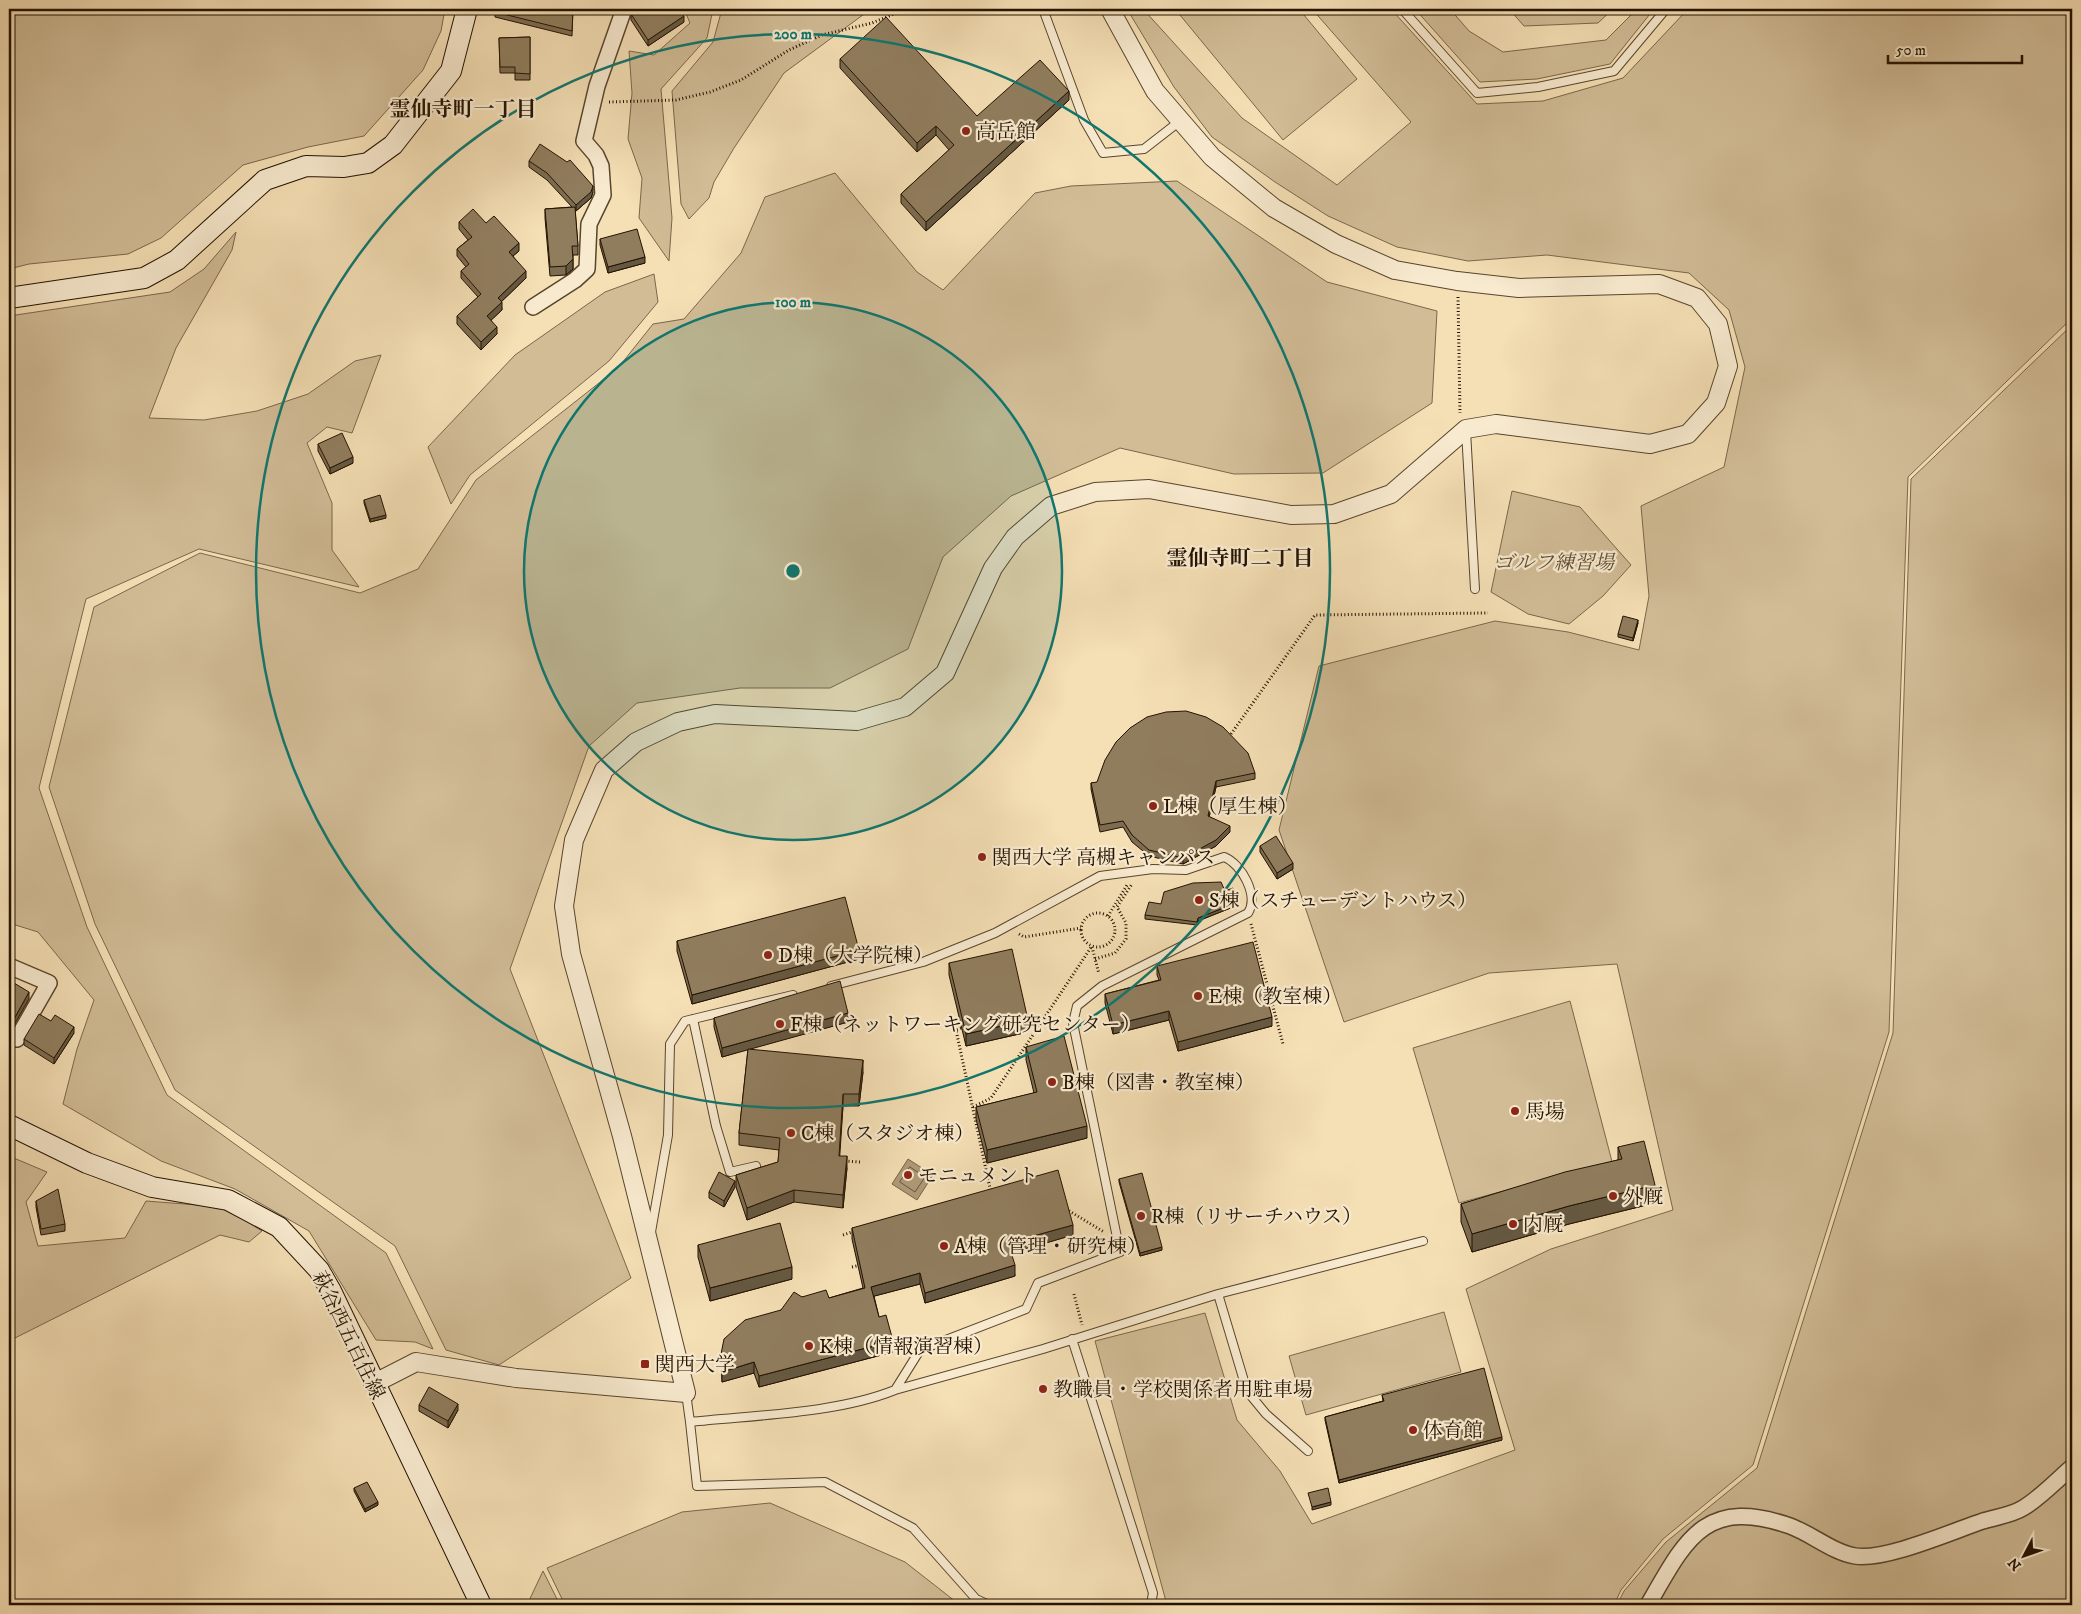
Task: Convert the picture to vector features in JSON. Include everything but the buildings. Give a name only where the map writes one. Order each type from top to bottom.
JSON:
[{"type":"main road","points":[[9,298],[144,278],[177,260],[265,180],[306,166],[344,167],[368,163],[393,145],[452,71],[467,9]]},
{"type":"main road","name":"萩谷西五百住線","points":[[9,1125],[97,1166],[152,1187],[228,1200],[279,1227],[318,1270],[331,1291],[481,1605]]},
{"type":"street","points":[[533,307],[575,280],[588,269],[589,224],[603,195],[600,166],[596,155],[584,141],[597,86],[624,9]]},
{"type":"street","points":[[374,1384],[416,1362],[516,1378],[686,1393],[622,1136],[571,954],[564,906],[574,840],[604,770],[636,742],[678,722],[715,714],[857,721],[905,707],[945,673],[993,568],[1015,537],[1051,506],[1095,492],[1149,489],[1290,515],[1334,514],[1391,494],[1463,424],[1496,424],[1650,444],[1688,434],[1716,403],[1728,366],[1718,324],[1697,298],[1659,284],[1518,288],[1457,281],[1395,270],[1336,244],[1274,208],[1212,157],[1154,91],[1110,9]]},
{"type":"street","points":[[9,966],[49,983],[17,1040]]},
{"type":"street","points":[[1648,1605],[1680,1549],[1699,1530],[1721,1518],[1756,1517],[1790,1526],[1834,1548],[1856,1556],[1884,1554],[2023,1508],[2072,1467]]},
{"type":"lane","points":[[1043,9],[1084,120],[1103,153],[1144,149],[1180,121]]},
{"type":"lane","points":[[1402,9],[1477,93],[1538,87],[1614,71],[1666,9]]},
{"type":"lane","points":[[1463,424],[1475,589]]},
{"type":"lane","points":[[824,988],[923,962],[1005,927],[1100,876],[1140,870],[1186,870],[1224,856],[1240,869],[1253,899],[1253,905],[1248,913],[1102,986],[1077,1006],[1073,1023],[1120,1252],[1038,1284],[1026,1309],[920,1350],[895,1390]]},
{"type":"lane","points":[[649,1244],[668,1135],[670,1044],[685,1021],[805,992]]},
{"type":"lane","points":[[693,1019],[716,1126],[730,1172],[756,1166]]},
{"type":"lane","points":[[690,1422],[828,1407],[876,1398],[895,1390],[1072,1339],[1218,1294],[1423,1241]]},
{"type":"lane","points":[[1218,1294],[1247,1391],[1266,1414],[1308,1451]]},
{"type":"lane","points":[[1072,1339],[1153,1593],[1151,1604],[1148,1605]]},
{"type":"lane","points":[[686,1393],[698,1486],[824,1482],[913,1528],[976,1599],[989,1605]]},
{"type":"path","points":[[594,102],[676,100],[710,92],[742,80],[789,50],[822,35],[872,23],[906,9]]},
{"type":"path","points":[[1457,281],[1463,424]]},
{"type":"path","points":[[1231,734],[1315,615],[1488,612]]},
{"type":"path","points":[[1095,959],[1115,953],[1126,939],[1126,923],[1117,907],[1140,870]]},
{"type":"path","points":[[1248,913],[1284,1044]]},
{"type":"path","points":[[1091,914],[1102,914],[1112,920],[1116,930],[1112,941],[1103,947],[1092,946],[1083,939],[1081,928],[1086,918],[1091,914]]},
{"type":"path","points":[[1005,927],[1024,937],[1081,928]]},
{"type":"path","points":[[1092,946],[1102,986]]},
{"type":"path","points":[[973,1107],[991,1098],[1092,946]]},
{"type":"path","points":[[962,1028],[956,1030],[992,1199]]},
{"type":"path","points":[[843,1161],[860,1162]]},
{"type":"path","points":[[1066,1209],[1118,1241]]},
{"type":"path","points":[[843,1235],[852,1232]]},
{"type":"path","points":[[852,1268],[866,1264]]},
{"type":"path","points":[[1074,1294],[1085,1335]]},
{"type":"green space","points":[[9,9],[445,9],[441,31],[423,70],[364,136],[308,147],[243,165],[161,238],[128,254],[29,264],[9,269]]},
{"type":"green space","points":[[684,9],[713,9],[707,38],[661,89],[672,218],[669,261],[639,218],[642,178],[628,139],[632,93],[629,51],[654,55],[690,23]]},
{"type":"green space","points":[[722,9],[871,9],[784,73],[734,148],[714,182],[709,198],[689,219],[681,204],[672,91],[713,42]]},
{"type":"green space","points":[[1127,9],[1143,9],[1242,118],[1337,185],[1411,122],[1312,9],[1391,9],[1477,104],[1543,101],[1623,78],[1688,9],[2072,9],[2072,318],[1908,477],[1889,1032],[1753,1465],[1663,1539],[1621,1590],[1614,1605],[1167,1605],[1095,1341],[1205,1313],[1237,1420],[1280,1471],[1312,1524],[1515,1450],[1466,1289],[1551,1249],[1673,1210],[1617,964],[1489,973],[1344,1022],[1279,830],[1319,666],[1495,621],[1568,632],[1639,650],[1649,596],[1641,506],[1724,467],[1745,367],[1729,310],[1689,273],[1547,255],[1468,261],[1397,247],[1328,216],[1275,182],[1212,137],[1174,87]]},
{"type":"green space","points":[[1175,9],[1299,9],[1357,79],[1283,140]]},
{"type":"green space","points":[[1415,9],[1450,9],[1469,31],[1503,52],[1606,40],[1637,9],[1654,9],[1610,64],[1537,79],[1480,82]]},
{"type":"green space","points":[[1509,9],[1613,9],[1598,23],[1524,26]]},
{"type":"green space","points":[[835,173],[917,272],[943,290],[1035,193],[1071,186],[1177,181],[1327,282],[1437,311],[1432,403],[1323,473],[1234,474],[1120,448],[1011,496],[943,557],[908,649],[830,688],[740,688],[637,703],[589,746],[510,969],[631,1278],[499,1365],[446,1350],[395,1246],[175,1090],[95,924],[49,787],[94,607],[200,553],[360,593],[418,569],[476,480],[618,368],[653,324],[684,319],[741,253],[765,197]]},
{"type":"green space","points":[[236,232],[232,250],[176,348],[149,418],[204,420],[257,411],[308,394],[355,361],[381,355],[352,433],[327,427],[307,443],[332,503],[332,550],[359,587],[199,549],[86,599],[39,788],[87,927],[167,1095],[386,1253],[433,1349],[415,1342],[376,1340],[309,1231],[235,1189],[161,1161],[63,1104],[77,1049],[94,1000],[38,932],[9,923],[9,316],[170,292],[204,269]]},
{"type":"green space","points":[[654,274],[658,302],[609,361],[470,475],[451,504],[428,447],[515,355],[605,292]]},
{"type":"green space","points":[[2072,325],[2072,1605],[1617,1605],[1624,1591],[1666,1542],[1757,1468],[1893,1033],[1911,479]]},
{"type":"green space","name":"ゴルフ練習場","points":[[1512,491],[1580,507],[1631,565],[1603,596],[1569,624],[1528,614],[1491,592]]},
{"type":"green space","name":"馬場","points":[[1570,1001],[1615,1173],[1563,1175],[1459,1203],[1413,1048]]},
{"type":"green space","points":[[9,1156],[47,1172],[26,1202],[38,1246],[125,1238],[146,1201],[223,1207],[262,1231],[249,1242],[220,1235],[9,1341]]},
{"type":"green space","points":[[1444,1312],[1461,1372],[1306,1415],[1289,1356]]},
{"type":"green space","points":[[770,1503],[905,1562],[960,1605],[565,1605],[547,1568],[682,1512]]},
{"type":"green space","points":[[543,1571],[560,1605],[527,1605]]},
{"type":"water","points":[[908,1159],[933,1175],[917,1200],[892,1184]]},
{"type":"place","name":"高岳館","points":[[966,131]]},
{"type":"place","name":"L棟（厚生棟）","points":[[1153,806]]},
{"type":"place","name":"関西大学 高槻キャンパス","points":[[982,857]]},
{"type":"place","name":"S棟（スチューデントハウス）","points":[[1199,900]]},
{"type":"place","name":"D棟（大学院棟）","points":[[768,955]]},
{"type":"place","name":"E棟（教室棟）","points":[[1198,996]]},
{"type":"place","name":"F棟（ネットワーキング研究センター）","points":[[780,1024]]},
{"type":"place","name":"B棟（図書・教室棟）","points":[[1052,1082]]},
{"type":"place","name":"馬場","points":[[1515,1111]]},
{"type":"place","name":"C棟（スタジオ棟）","points":[[791,1133]]},
{"type":"place","name":"モニュメント","points":[[908,1175]]},
{"type":"place","name":"外厩","points":[[1613,1196]]},
{"type":"place","name":"R棟（リサーチハウス）","points":[[1141,1216]]},
{"type":"place","name":"内厩","points":[[1513,1224]]},
{"type":"place","name":"A棟（管理・研究棟）","points":[[944,1246]]},
{"type":"place","name":"K棟（情報演習棟）","points":[[809,1346]]},
{"type":"place","name":"関西大学","points":[[645,1364]]},
{"type":"place","name":"教職員・学校関係者用駐車場","points":[[1043,1389]]},
{"type":"place","name":"体育館","points":[[1413,1430]]},
{"type":"district","name":"霊仙寺町一丁目","points":[[463,109]]},
{"type":"district","name":"霊仙寺町二丁目","points":[[1240,558]]}]
